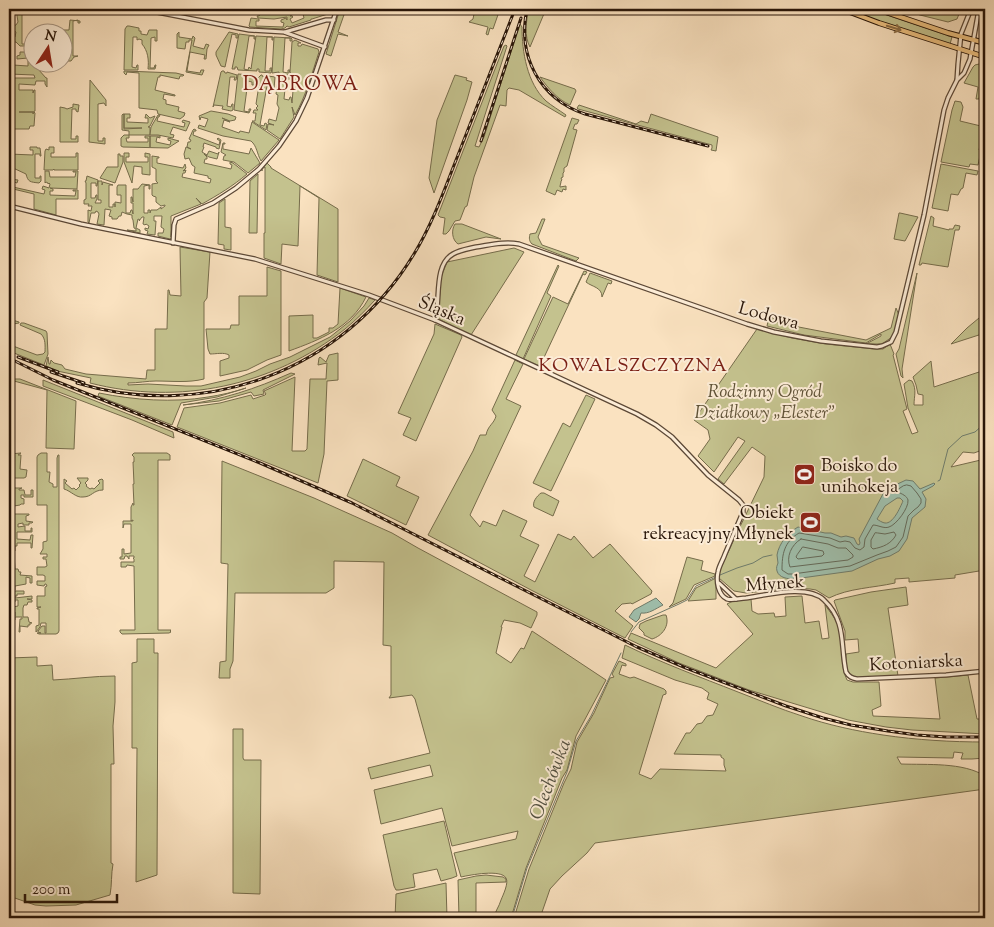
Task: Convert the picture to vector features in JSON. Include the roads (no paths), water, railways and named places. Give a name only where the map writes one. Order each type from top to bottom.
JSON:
[{"type":"main road","points":[[842,9],[985,57]]},
{"type":"main road","points":[[877,9],[985,43]]},
{"type":"street","points":[[141,9],[249,30],[284,32],[326,20],[334,20]]},
{"type":"street","points":[[173,243],[174,222],[176,219],[213,203],[236,188],[259,169],[289,134],[312,86],[338,9]]},
{"type":"street","name":"Lodowa","points":[[957,80],[961,37],[971,9]]},
{"type":"street","name":"Lodowa","points":[[435,320],[438,308],[440,271],[449,257],[464,250],[507,242],[763,329],[821,341],[876,347],[887,345],[891,342],[896,332],[924,215],[944,110],[957,80],[964,73],[970,59],[979,9]]},
{"type":"street","points":[[296,37],[297,29]]},
{"type":"street","points":[[284,32],[325,48]]},
{"type":"street","name":"Śląska","points":[[9,206],[81,224],[260,260],[369,295],[435,320],[638,415],[672,437],[708,475],[743,505],[743,512],[718,573],[718,582]]},
{"type":"street","name":"Młynek","points":[[718,582],[737,599]]},
{"type":"street","name":"Młynek","points":[[718,582],[720,592],[730,600],[799,592],[814,594],[825,601],[840,625],[845,667],[849,676]]},
{"type":"street","name":"Kotoniarska","points":[[849,676],[857,679],[917,677],[985,671]]},
{"type":"water","points":[[906,480],[913,481],[920,489],[935,484],[922,492],[926,499],[925,507],[912,518],[907,539],[899,551],[852,571],[794,579],[784,578],[778,573],[777,555],[780,546],[787,535],[798,527],[831,533],[841,537],[854,538],[859,545],[859,539],[884,492]],"holes":[[[900,498],[903,501],[891,521],[885,523],[877,519],[885,506]]]},
{"type":"water","points":[[656,598],[663,605],[649,612],[641,613],[636,622],[629,617],[634,610]]},
{"type":"waterway","name":"Olechówka","points":[[938,481],[940,480],[948,449],[962,436],[975,432],[985,423]]},
{"type":"waterway","name":"Olechówka","points":[[720,575],[772,555]]},
{"type":"waterway","name":"Olechówka","points":[[631,632],[639,622],[687,600],[696,586],[716,577]]},
{"type":"waterway","name":"Olechówka","points":[[512,918],[527,868],[567,772],[576,741],[591,716],[621,653]]},
{"type":"railway","points":[[77,383],[126,393],[174,396],[222,390],[268,377],[311,356],[350,329],[385,294],[414,254],[434,216],[515,9]]},
{"type":"railway","points":[[527,9],[525,43],[529,58],[535,73],[555,98],[585,114],[708,146]]},
{"type":"railway","points":[[481,141],[521,18]]},
{"type":"railway","points":[[18,357],[58,372]]},
{"type":"railway","points":[[9,358],[53,380],[260,463],[352,503],[637,647],[686,668],[786,706],[851,725],[917,735],[985,737]]},
{"type":"railway","points":[[51,372],[84,383]]},
{"type":"place","name":"Boisko do unihokeja","points":[[805,475]]},
{"type":"place","name":"Obiekt rekreacyjny Młynek","points":[[810,522]]},
{"type":"district","name":"DĄBROWA","points":[[301,83]]},
{"type":"district","name":"KOWALSZCZYZNA","points":[[633,364]]},
{"type":"park label","name":"Rodzinny Ogród Działkowy „Elester”","points":[[765,401]]}]
